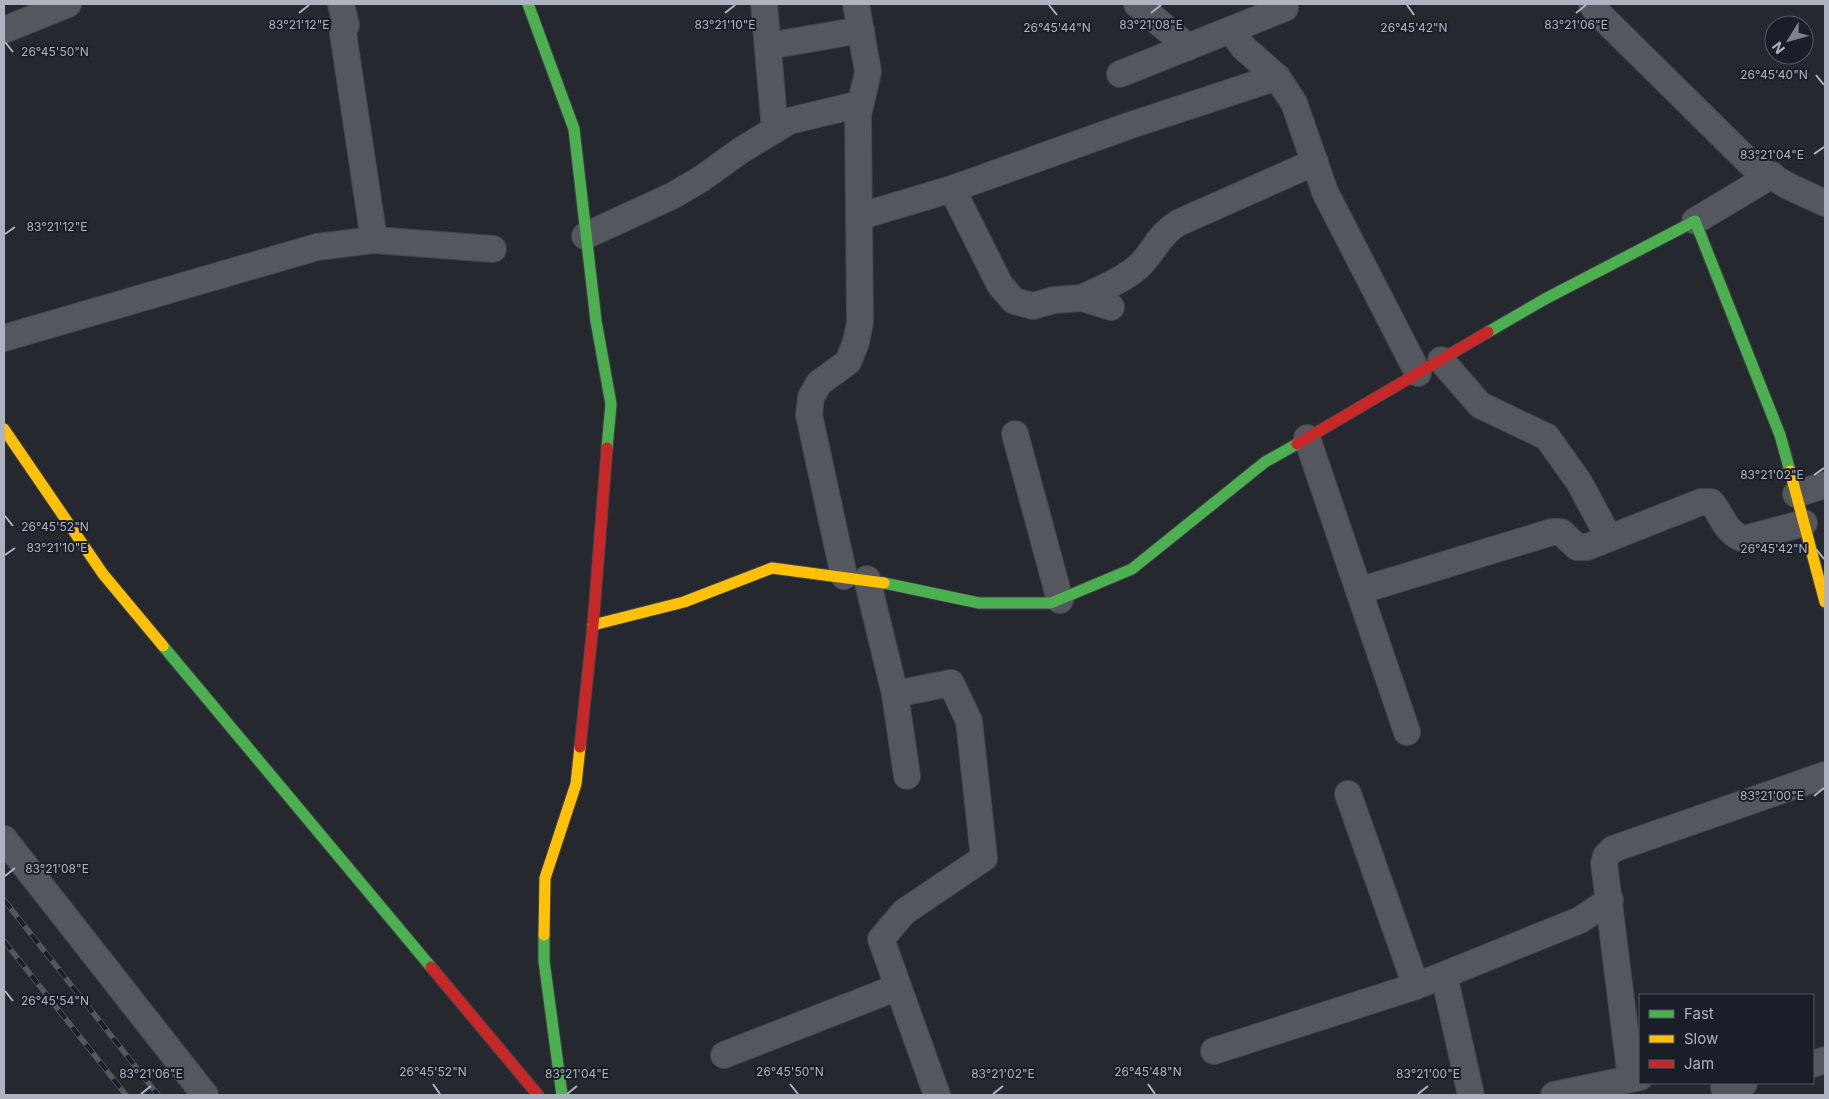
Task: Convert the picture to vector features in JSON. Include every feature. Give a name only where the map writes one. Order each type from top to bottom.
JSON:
[{"type":"street","points":[[4,30],[68,4]]},
{"type":"street","points":[[342,4],[346,25],[343,33],[374,240]]},
{"type":"street","points":[[528,4],[574,129],[596,321],[611,404],[593,624],[576,784],[546,878],[544,961],[562,1095]]},
{"type":"street","points":[[764,4],[775,130]]},
{"type":"street","points":[[856,4],[868,72],[858,115],[861,216],[860,322],[856,342],[848,362],[819,382],[811,397],[809,415],[856,577],[895,694],[908,776]]},
{"type":"street","points":[[1137,4],[1188,47]]},
{"type":"street","points":[[1120,74],[1285,8],[1284,4]]},
{"type":"street","points":[[1598,6],[1751,164],[1788,186],[1825,202]]},
{"type":"street","points":[[768,46],[861,30]]},
{"type":"street","points":[[1230,30],[1244,48],[1277,78],[1294,103],[1340,224],[1418,373]]},
{"type":"street","points":[[861,216],[952,189],[1128,126],[1277,78]]},
{"type":"street","points":[[585,236],[672,196],[701,180],[740,151],[789,121],[860,104]]},
{"type":"street","points":[[1082,298],[1129,274],[1142,262],[1164,232],[1178,223],[1315,162]]},
{"type":"street","points":[[593,624],[684,602],[772,568],[856,577],[979,603],[1051,603],[1060,600],[1132,568],[1265,462],[1545,299],[1695,221],[1772,176]]},
{"type":"street","points":[[952,189],[1000,286],[1014,301],[1033,306],[1054,300],[1082,298],[1111,307]]},
{"type":"street","points":[[1695,221],[1780,435],[1825,602]]},
{"type":"street","points":[[4,338],[317,247],[374,240],[492,249]]},
{"type":"street","points":[[1441,360],[1480,405],[1547,437],[1580,482],[1610,538]]},
{"type":"street","points":[[4,429],[103,574],[538,1095]]},
{"type":"street","points":[[1015,434],[1060,600]]},
{"type":"street","points":[[1307,438],[1408,732]]},
{"type":"street","points":[[1796,494],[1825,485]]},
{"type":"street","points":[[1359,591],[1552,532],[1561,532],[1577,547],[1587,547],[1701,502],[1711,502],[1727,528],[1735,536],[1744,538],[1804,523]]},
{"type":"street","points":[[895,694],[951,682],[969,721],[984,858],[904,912],[881,939],[937,1095]]},
{"type":"street","points":[[1554,1095],[1636,1078],[1604,863],[1606,856],[1613,849],[1825,775]]},
{"type":"street","points":[[1348,794],[1416,986]]},
{"type":"street","points":[[4,839],[205,1095]]},
{"type":"street","points":[[1214,1051],[1416,986],[1580,920],[1610,900]]},
{"type":"street","points":[[1444,975],[1471,1095]]},
{"type":"street","points":[[724,1055],[898,987]]},
{"type":"railway","points":[[4,900],[158,1095]]},
{"type":"railway","points":[[4,941],[126,1095]]},
{"type":"traffic: fast","points":[[528,4],[574,129],[596,321],[611,404],[607,448]]},
{"type":"traffic: fast","points":[[1488,332],[1545,299],[1695,221],[1780,435],[1790,471]]},
{"type":"traffic: fast","points":[[884,583],[979,603],[1051,603],[1132,569],[1265,462],[1297,444]]},
{"type":"traffic: fast","points":[[163,646],[431,967]]},
{"type":"traffic: fast","points":[[544,935],[544,961],[562,1095]]},
{"type":"traffic: slow","points":[[4,429],[103,574],[163,646]]},
{"type":"traffic: slow","points":[[1790,471],[1825,602]]},
{"type":"traffic: slow","points":[[593,625],[684,602],[772,568],[884,583]]},
{"type":"traffic: slow","points":[[544,935],[545,878],[576,784],[580,747]]},
{"type":"traffic: jam","points":[[1297,444],[1488,332]]},
{"type":"traffic: jam","points":[[580,747],[593,625],[607,448]]},
{"type":"traffic: jam","points":[[431,967],[538,1095]]}]
